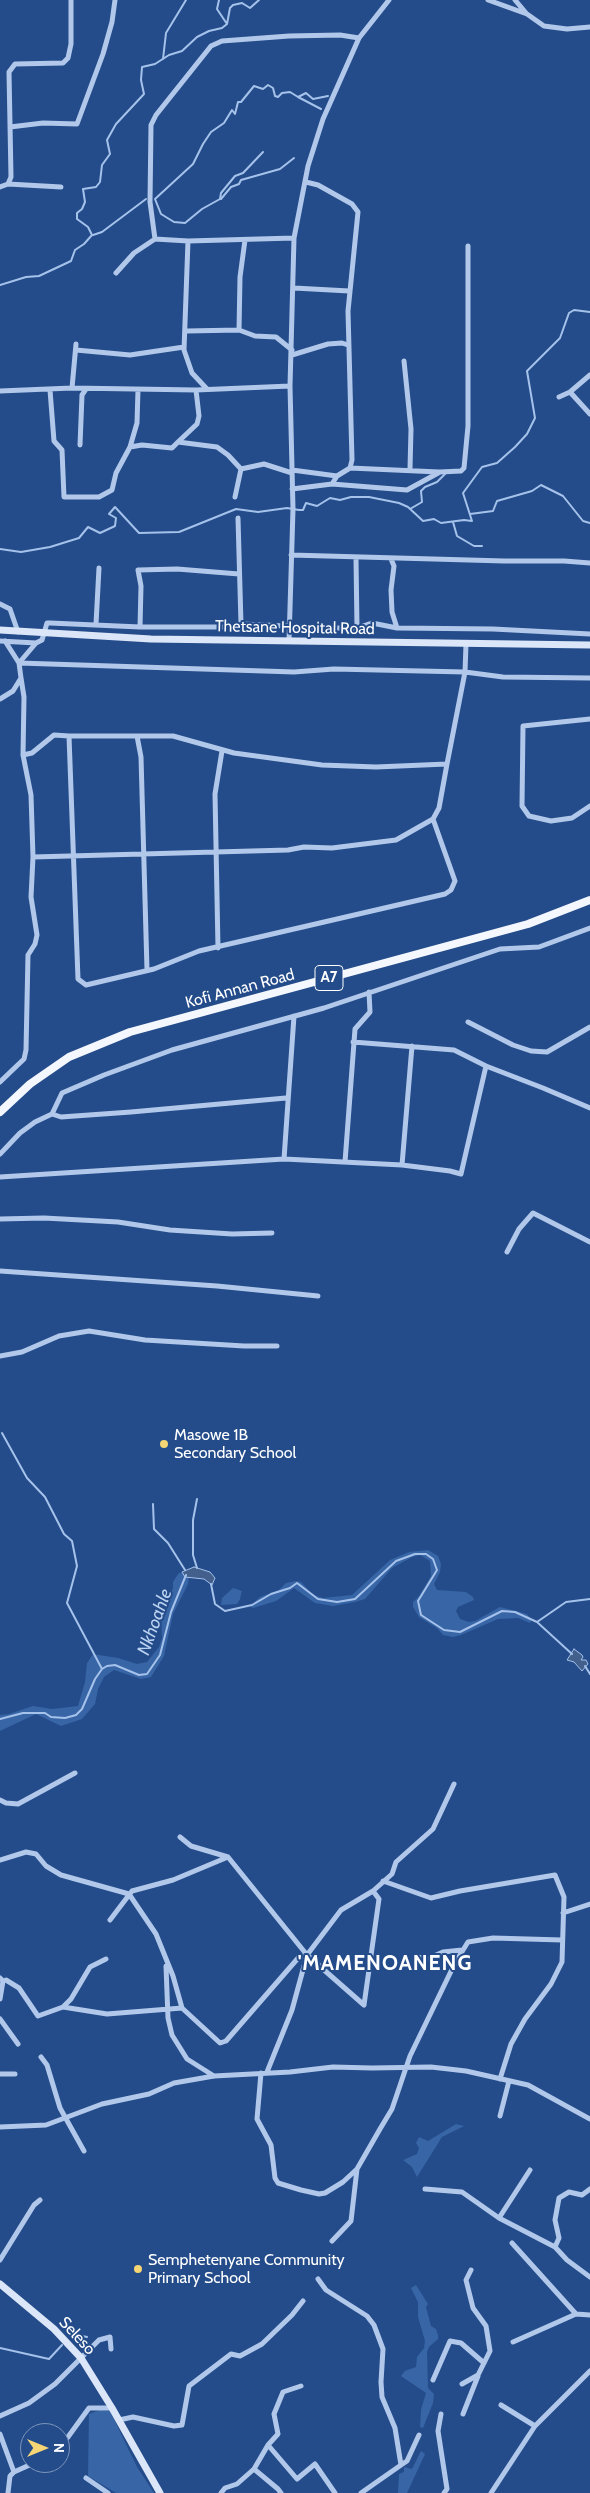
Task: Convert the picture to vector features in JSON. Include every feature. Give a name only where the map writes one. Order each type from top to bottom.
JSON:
[{"type":"main road","name":"Thetsane Hospital Road","points":[[0,631],[151,639],[590,645]]},
{"type":"main road","name":"Kofi Annan Road","points":[[0,1112],[30,1084],[69,1057],[130,1032],[528,924],[590,900]]},
{"type":"main road","name":"Seleso","points":[[0,2284],[48,2324],[81,2358],[112,2408],[160,2493]]},
{"type":"street","points":[[8,184],[11,177],[9,72],[15,64],[63,63],[68,58],[71,44],[71,0]]},
{"type":"street","points":[[10,128],[42,123],[77,124],[104,54],[115,0]]},
{"type":"street","points":[[289,641],[292,489],[290,386],[294,238],[308,166],[323,119],[359,38],[389,0]]},
{"type":"street","points":[[488,0],[527,14]]},
{"type":"street","points":[[515,0],[527,14],[544,26],[567,29],[590,27]]},
{"type":"street","points":[[155,239],[150,202],[151,125],[156,115],[211,46],[222,41],[289,36],[340,35],[359,38]]},
{"type":"street","points":[[306,182],[318,185],[352,204],[358,212],[349,291],[348,345],[352,436],[350,468]]},
{"type":"street","points":[[0,187],[8,184],[60,187]]},
{"type":"street","points":[[116,273],[134,254],[155,239],[188,241],[294,238]]},
{"type":"street","points":[[238,330],[240,277],[245,240]]},
{"type":"street","points":[[188,241],[184,347],[192,373],[207,389]]},
{"type":"street","points":[[332,484],[337,476],[350,468],[410,469],[440,472],[461,470],[466,459],[468,246]]},
{"type":"street","points":[[294,288],[349,291]]},
{"type":"street","points":[[186,331],[238,330],[255,336],[276,337],[292,352]]},
{"type":"street","points":[[292,352],[328,344],[342,343],[348,345]]},
{"type":"street","points":[[72,388],[76,344]]},
{"type":"street","points":[[76,350],[130,355],[184,347]]},
{"type":"street","points":[[404,361],[411,430],[410,469]]},
{"type":"street","points":[[559,397],[570,392],[590,375]]},
{"type":"street","points":[[0,390],[72,388],[196,390],[290,386]]},
{"type":"street","points":[[80,445],[82,395],[86,389]]},
{"type":"street","points":[[50,390],[54,441],[62,450],[63,457],[64,497],[99,497],[112,490],[116,473],[130,447],[136,423],[138,390]]},
{"type":"street","points":[[130,447],[142,445],[172,448],[197,424],[199,416],[196,390]]},
{"type":"street","points":[[570,392],[590,414]]},
{"type":"street","points":[[178,442],[217,447],[228,455],[240,468]]},
{"type":"street","points":[[240,468],[264,464],[292,471],[337,476]]},
{"type":"street","points":[[235,497],[240,468]]},
{"type":"street","points":[[292,489],[332,484],[407,490],[440,472]]},
{"type":"street","points":[[238,518],[241,624]]},
{"type":"street","points":[[290,555],[590,563]]},
{"type":"street","points":[[356,558],[357,628]]},
{"type":"street","points":[[391,559],[394,566],[391,590],[392,612],[398,628]]},
{"type":"street","points":[[96,624],[99,568]]},
{"type":"street","points":[[140,627],[141,591],[138,570],[177,570],[239,574]]},
{"type":"street","points":[[0,604],[10,609],[18,632]]},
{"type":"street","points":[[19,663],[36,643],[42,640],[46,623],[140,627],[236,627],[241,624],[357,628],[372,623],[398,628],[493,629],[590,634]]},
{"type":"street","points":[[3,641],[36,643]]},
{"type":"street","points":[[0,1082],[24,1059],[26,1050],[28,955],[35,944],[36,934],[31,898],[33,857],[31,788],[23,755],[24,697],[19,663],[3,641]]},
{"type":"street","points":[[33,857],[288,850],[304,847],[332,848],[396,840],[433,818],[439,808],[465,672],[466,644]]},
{"type":"street","points":[[19,663],[294,672],[334,669],[465,672],[503,677],[590,678]]},
{"type":"street","points":[[0,699],[13,691],[21,678]]},
{"type":"street","points":[[590,719],[523,726],[522,806],[529,816],[551,821],[572,818],[590,806]]},
{"type":"street","points":[[23,755],[32,753],[54,735],[173,736],[216,747],[222,751],[322,765],[376,767],[447,764]]},
{"type":"street","points":[[69,736],[78,979],[86,985],[147,970],[199,951],[445,894],[452,890],[455,881],[433,818]]},
{"type":"street","points":[[137,736],[141,757],[147,970]]},
{"type":"street","points":[[218,948],[215,794],[222,751]]},
{"type":"street","points":[[0,1154],[27,1127],[52,1114],[62,1093],[104,1075],[172,1050],[324,1008],[500,949],[539,947],[590,928]]},
{"type":"street","points":[[345,1162],[355,1029],[370,1012],[369,992]]},
{"type":"street","points":[[284,1159],[286,1098],[292,1064],[294,1016]]},
{"type":"street","points":[[468,1022],[513,1045],[531,1051],[547,1052],[590,1027]]},
{"type":"street","points":[[354,1042],[454,1050],[486,1066],[590,1108]]},
{"type":"street","points":[[402,1165],[412,1046]]},
{"type":"street","points":[[0,1177],[284,1159],[402,1165],[461,1174],[486,1066]]},
{"type":"street","points":[[52,1114],[61,1117],[286,1098]]},
{"type":"street","points":[[507,1252],[518,1229],[533,1213],[590,1242]]},
{"type":"street","points":[[0,1219],[44,1218],[118,1222],[170,1230],[232,1234],[272,1233]]},
{"type":"street","points":[[0,1271],[217,1286],[318,1296]]},
{"type":"street","points":[[0,1356],[22,1352],[59,1336],[89,1331],[145,1340],[277,1346]]},
{"type":"street","points":[[0,1800],[6,1803],[18,1804],[75,1773]]},
{"type":"street","points":[[267,2072],[292,2010],[307,1956],[341,1910],[373,1891],[392,1874],[396,1862],[434,1829],[454,1784]]},
{"type":"street","points":[[180,1837],[191,1846],[228,1857],[307,1956],[364,2005],[379,1899],[373,1891]]},
{"type":"street","points":[[0,1860],[26,1852],[36,1854],[46,1866],[61,1875],[129,1894],[156,1934],[182,2008],[220,2043],[226,2041],[300,1957],[307,1956]]},
{"type":"street","points":[[110,1920],[132,1891],[173,1880],[228,1857]]},
{"type":"street","points":[[383,1881],[431,1898],[460,1890],[555,1875],[564,1896],[562,1962],[551,1984],[524,2019],[511,2044],[500,2078]]},
{"type":"street","points":[[563,1913],[590,1904]]},
{"type":"street","points":[[261,2073],[258,2119],[271,2145],[275,2178],[278,2182],[319,2194],[343,2182],[357,2169],[392,2109],[406,2066],[468,1942],[493,1938],[562,1940]]},
{"type":"street","points":[[417,1957],[427,1959],[443,1952],[463,1949]]},
{"type":"street","points":[[165,1958],[168,2008],[172,2035],[187,2059],[214,2076]]},
{"type":"street","points":[[0,1999],[1,1980],[6,1980],[19,1988],[38,2016],[63,2007],[71,1999],[90,1968],[106,1959]]},
{"type":"street","points":[[63,2007],[106,2014],[138,2013],[168,2008],[182,2008]]},
{"type":"street","points":[[0,2020],[18,2044]]},
{"type":"street","points":[[41,2057],[47,2065],[52,2087],[66,2119],[84,2152]]},
{"type":"street","points":[[0,2126],[46,2125],[102,2104],[149,2094],[174,2083],[214,2076],[290,2072],[333,2067],[372,2068],[406,2066],[466,2071],[528,2085],[590,2119]]},
{"type":"street","points":[[0,2074],[15,2074]]},
{"type":"street","points":[[500,2116],[509,2081]]},
{"type":"street","points":[[332,2241],[351,2221],[352,2193],[357,2169]]},
{"type":"street","points":[[499,2218],[530,2170]]},
{"type":"street","points":[[425,2189],[462,2192],[499,2218],[555,2247],[566,2260],[590,2277]]},
{"type":"street","points":[[555,2247],[559,2238],[555,2220],[559,2198],[569,2192],[582,2195],[590,2189]]},
{"type":"street","points":[[0,2260],[34,2205],[40,2200]]},
{"type":"street","points":[[512,2243],[576,2314]]},
{"type":"street","points":[[463,2414],[478,2375],[490,2351],[486,2326],[473,2308],[467,2285],[466,2280],[471,2270]]},
{"type":"street","points":[[318,2279],[326,2290],[367,2316],[374,2325],[383,2349],[380,2382],[382,2397],[395,2428],[401,2465]]},
{"type":"street","points":[[119,2420],[133,2417],[174,2426],[182,2425],[189,2386],[231,2354],[240,2356],[262,2344],[292,2315],[302,2301]]},
{"type":"street","points":[[513,2342],[576,2314],[590,2315]]},
{"type":"street","points":[[0,2416],[29,2403],[69,2372],[95,2343],[106,2337],[112,2339],[111,2349]]},
{"type":"street","points":[[434,2380],[450,2341],[461,2343],[484,2364]]},
{"type":"street","points":[[491,2493],[535,2426],[590,2371]]},
{"type":"street","points":[[462,2384],[478,2375]]},
{"type":"street","points":[[221,2493],[225,2488],[237,2484],[254,2469],[268,2444],[278,2434],[274,2414],[283,2392],[301,2386]]},
{"type":"street","points":[[501,2405],[535,2426]]},
{"type":"street","points":[[70,2434],[89,2408],[112,2408]]},
{"type":"street","points":[[441,2414],[438,2431],[447,2489],[444,2493]]},
{"type":"street","points":[[0,2434],[14,2472]]},
{"type":"street","points":[[361,2493],[407,2462],[419,2435]]},
{"type":"street","points":[[268,2444],[297,2479],[315,2464],[335,2493]]},
{"type":"street","points":[[8,2493],[10,2476],[20,2469]]},
{"type":"street","points":[[254,2469],[281,2493]]},
{"type":"street","points":[[86,2478],[108,2493]]},
{"type":"shaded area","points":[[428,1550],[438,1556],[441,1564],[440,1572],[434,1584],[437,1590],[466,1592],[473,1597],[474,1600],[458,1607],[456,1611],[460,1619],[469,1622],[475,1621],[500,1607],[527,1614],[532,1620],[530,1623],[518,1618],[498,1619],[461,1635],[453,1637],[443,1635],[437,1628],[419,1617],[413,1607],[413,1602],[419,1596],[431,1576],[430,1561],[420,1555],[412,1557],[392,1568],[365,1599],[355,1602],[333,1606],[315,1603],[294,1588],[276,1601],[253,1608],[250,1606],[260,1597],[279,1590],[286,1583],[296,1581],[301,1582],[313,1595],[323,1598],[352,1595],[390,1560],[409,1552]]},
{"type":"shaded area","points":[[194,1567],[210,1572],[215,1578],[212,1585],[204,1579],[185,1577],[182,1572]]},
{"type":"shaded area","points":[[182,1572],[189,1576],[188,1584],[173,1614],[164,1656],[151,1677],[141,1679],[114,1670],[104,1677],[98,1689],[95,1704],[82,1719],[61,1726],[36,1714],[0,1731],[0,1715],[33,1706],[52,1709],[78,1706],[85,1682],[87,1663],[93,1654],[118,1658],[137,1664],[147,1662],[159,1647],[162,1638],[161,1614],[173,1588],[173,1582],[178,1574]]},
{"type":"shaded area","points":[[233,1588],[242,1591],[237,1604],[221,1605],[222,1598]]},
{"type":"shaded area","points":[[574,1649],[582,1655],[581,1660],[586,1660],[588,1664],[582,1671],[574,1662],[567,1660]]},
{"type":"shaded area","points":[[456,2124],[464,2126],[442,2137],[417,2177],[412,2167],[403,2160],[417,2154],[419,2148],[416,2143],[419,2137],[428,2141]]},
{"type":"shaded area","points":[[416,2285],[428,2304],[426,2307],[431,2326],[436,2329],[438,2335],[438,2339],[429,2347],[427,2352],[428,2388],[434,2394],[433,2403],[423,2428],[420,2427],[421,2410],[426,2393],[401,2376],[405,2371],[416,2367],[417,2357],[424,2348],[425,2341],[418,2317],[418,2302],[411,2288]]},
{"type":"shaded area","points":[[100,2410],[110,2411],[137,2467],[154,2493],[116,2493],[88,2476],[89,2414]]},
{"type":"shaded area","points":[[421,2451],[425,2454],[407,2493],[398,2493],[399,2474],[404,2472],[404,2467],[412,2469]]},
{"type":"waterway","points":[[163,59],[166,33],[186,0]]},
{"type":"waterway","points":[[219,0],[217,9],[227,24]]},
{"type":"waterway","points":[[0,285],[26,277],[39,276],[71,261],[75,250],[92,235],[88,227],[77,219],[77,213],[82,209],[85,202],[83,189],[96,187],[100,182],[102,165],[110,154],[107,140],[116,124],[144,94],[141,80],[142,67],[155,64],[169,55],[182,51],[197,37],[209,31],[222,28],[227,24],[230,8],[233,5],[242,3],[250,8],[259,0]]},
{"type":"waterway","points":[[263,152],[243,173],[235,176],[221,193],[220,199],[202,209],[185,223],[174,222],[161,214],[155,199],[193,164],[211,132],[224,123],[232,110],[235,114],[238,102],[241,102],[254,86],[263,89],[268,85],[273,88],[275,96],[278,97],[282,93],[290,92],[298,97],[306,93],[313,99],[328,96]]},
{"type":"waterway","points":[[298,97],[321,109]]},
{"type":"waterway","points":[[221,199],[231,187],[239,184],[241,180],[280,169],[294,158]]},
{"type":"waterway","points":[[93,235],[102,232],[146,199]]},
{"type":"waterway","points":[[0,549],[21,552],[50,547],[79,538],[88,527],[100,533],[115,526],[116,518],[109,514],[115,507],[139,533],[179,532],[236,509],[258,512],[287,508],[303,510],[306,503],[317,506],[330,498],[340,500],[351,497],[369,497],[399,503],[408,507],[423,521],[434,519],[441,523],[464,520],[472,521],[463,493],[482,467],[497,463],[515,447],[527,434],[535,418],[527,371],[560,338],[569,313],[574,310],[590,312]]},
{"type":"waterway","points":[[410,509],[422,502],[421,491],[425,487],[437,482],[445,474]]},
{"type":"waterway","points":[[470,514],[493,511],[497,501],[532,491],[541,485],[563,496],[583,521],[590,523]]},
{"type":"waterway","points":[[453,522],[457,536],[474,546],[482,546]]},
{"type":"waterway","points":[[2,1433],[27,1478],[45,1497],[64,1534],[72,1541],[77,1566],[67,1603],[102,1669]]},
{"type":"waterway","points":[[197,1499],[193,1520],[193,1555],[197,1568]]},
{"type":"waterway","points":[[153,1504],[154,1529],[168,1543],[185,1570]]},
{"type":"waterway","name":"Nkhoahle","points":[[211,1584],[215,1604],[225,1611],[252,1605],[271,1594],[290,1588],[297,1583],[318,1599],[337,1602],[355,1599],[396,1561],[415,1554],[426,1554],[433,1559],[437,1570],[418,1601],[421,1615],[444,1630],[460,1632],[502,1611],[515,1612],[537,1622],[572,1654]]},
{"type":"waterway","name":"Nkhoahle","points":[[0,1719],[23,1713],[45,1713],[51,1717],[65,1718],[76,1715],[82,1709],[95,1679],[102,1669],[107,1666],[115,1665],[139,1675],[147,1674],[160,1655],[171,1612],[186,1575]]},
{"type":"waterway","points":[[537,1622],[566,1602],[590,1599]]},
{"type":"waterway","name":"Nkhoahle","points":[[585,1666],[590,1674]]},
{"type":"waterway","points":[[73,2334],[87,2337]]},
{"type":"waterway","points":[[0,2348],[49,2359],[62,2345]]},
{"type":"place","name":"Masowe 1B Secondary School","points":[[164,1444]]},
{"type":"place","name":"Semphetenyane Community Primary School","points":[[138,2269]]},
{"type":"district","name":"'MAMENOANENG","points":[[385,1964]]}]
